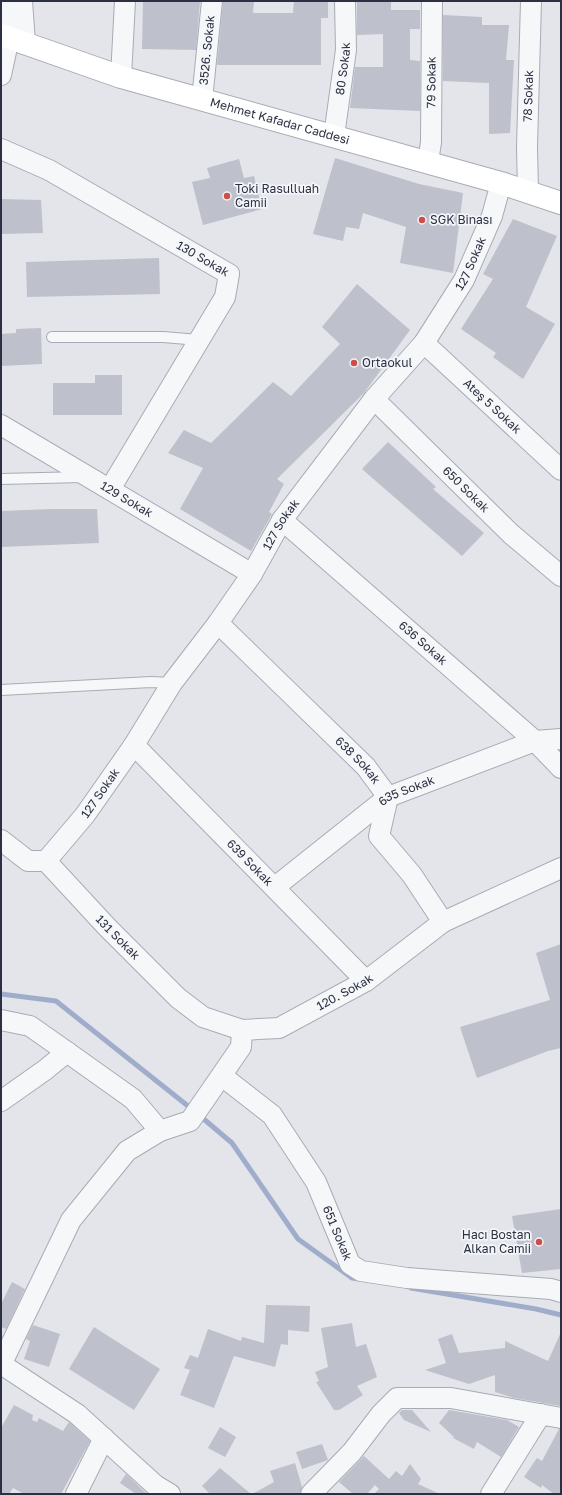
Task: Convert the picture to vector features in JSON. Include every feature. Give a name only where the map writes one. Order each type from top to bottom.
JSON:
[{"type":"main road","name":"Mehmet Kafadar Caddesi","points":[[11,39],[121,77],[428,162],[501,183],[561,203]]},
{"type":"street","points":[[1,75],[21,1]]},
{"type":"street","points":[[121,77],[125,1]]},
{"type":"street","name":"3526. Sokak","points":[[202,100],[212,1]]},
{"type":"street","name":"80 Sokak","points":[[334,136],[342,89],[346,50],[345,1]]},
{"type":"street","name":"79 Sokak","points":[[428,162],[432,127],[432,1]]},
{"type":"street","name":"78 Sokak","points":[[528,192],[527,146],[531,1]]},
{"type":"street","points":[[1,2],[11,39]]},
{"type":"street","name":"130 Sokak","points":[[1,149],[50,170],[228,274],[225,296],[110,489]]},
{"type":"street","name":"127 Sokak","points":[[46,860],[85,815],[134,745],[172,683],[218,623],[252,574],[282,520],[374,400],[424,343],[464,280],[492,216],[501,183]]},
{"type":"street","name":"Ateş 5 Sokak","points":[[424,343],[561,470]]},
{"type":"street","name":"650 Sokak","points":[[374,400],[511,534],[561,576]]},
{"type":"street","name":"129 Sokak","points":[[1,425],[252,574]]},
{"type":"street","name":"636 Sokak","points":[[282,520],[535,741],[561,768]]},
{"type":"street","name":"638 Sokak","points":[[218,623],[366,767],[388,797],[379,836],[412,876],[443,922]]},
{"type":"street","name":"635 Sokak","points":[[275,887],[388,797],[535,741],[561,740]]},
{"type":"street","name":"639 Sokak","points":[[134,745],[366,981]]},
{"type":"street","points":[[1,840],[28,861],[46,860]]},
{"type":"street","name":"131 Sokak","points":[[46,860],[107,927],[178,998],[203,1017],[242,1030]]},
{"type":"street","name":"120. Sokak","points":[[242,1030],[280,1028],[366,981],[443,922],[561,868]]},
{"type":"street","points":[[1,1020],[30,1026],[134,1099],[160,1131]]},
{"type":"street","points":[[170,1494],[155,1485],[77,1414],[1,1364],[72,1220],[126,1151],[160,1131],[190,1121],[241,1047],[242,1030]]},
{"type":"street","points":[[1,1101],[45,1070],[67,1052]]},
{"type":"street","name":"651 Sokak","points":[[222,1076],[272,1115],[316,1182],[350,1264],[361,1271],[407,1278],[551,1289],[561,1292]]},
{"type":"street","points":[[311,1494],[352,1452],[381,1414],[397,1398],[451,1398],[561,1418]]},
{"type":"street","points":[[491,1494],[541,1414]]},
{"type":"street","points":[[76,1494],[104,1438]]},
{"type":"lane","points":[[52,337],[163,337],[200,340]]},
{"type":"lane","points":[[1,479],[87,477]]},
{"type":"lane","points":[[1,690],[151,682],[172,683]]},
{"type":"building","points":[[143,1],[200,1],[196,50],[142,49]]},
{"type":"building","points":[[223,1],[254,1],[253,13],[293,13],[294,1],[328,1],[328,18],[321,18],[321,65],[217,65]]},
{"type":"building","points":[[357,1],[391,1],[391,10],[420,10],[420,29],[410,29],[410,60],[420,61],[420,111],[350,108],[355,67],[383,67],[383,34],[357,35]]},
{"type":"building","points":[[443,15],[482,17],[482,25],[509,25],[506,60],[514,60],[510,133],[489,134],[489,83],[443,81]]},
{"type":"building","name":"SGK Binası","points":[[335,158],[419,184],[463,193],[453,273],[400,263],[406,227],[363,213],[359,229],[346,227],[343,241],[313,234]]},
{"type":"building","name":"Toki Rasulluah Camii","points":[[239,159],[244,178],[254,176],[262,209],[203,225],[192,182],[210,178],[207,168]]},
{"type":"building","points":[[1,199],[41,200],[43,233],[1,234]]},
{"type":"building","points":[[513,219],[557,236],[526,307],[555,324],[523,379],[493,357],[496,353],[461,329],[493,279],[483,274]]},
{"type":"building","points":[[159,258],[160,294],[27,297],[26,262]]},
{"type":"building","name":"Ortaokul","points":[[357,284],[410,330],[364,393],[277,479],[284,484],[269,512],[272,514],[251,551],[180,509],[203,468],[168,453],[184,430],[211,443],[273,382],[291,396],[340,344],[322,327]]},
{"type":"building","points":[[41,328],[42,364],[1,366],[1,334],[16,333],[16,329]]},
{"type":"building","points":[[95,375],[122,375],[122,415],[53,415],[53,383],[95,383]]},
{"type":"building","points":[[388,442],[436,487],[433,489],[484,533],[462,556],[362,469]]},
{"type":"building","points":[[97,509],[99,543],[1,547],[1,511]]},
{"type":"building","points":[[561,944],[561,1048],[548,1051],[477,1078],[460,1027],[550,1000],[536,953]]},
{"type":"building","name":"Hacı Bostan Alkan Camii","points":[[561,1209],[561,1269],[522,1273],[512,1216]]},
{"type":"building","points":[[12,1282],[25,1289],[6,1329],[1,1327],[1,1304]]},
{"type":"building","points":[[266,1305],[310,1306],[309,1332],[288,1330],[288,1345],[281,1344],[275,1367],[234,1356],[214,1408],[180,1395],[190,1370],[184,1368],[190,1355],[198,1358],[208,1329],[241,1341],[242,1337],[264,1343]]},
{"type":"building","points":[[352,1323],[356,1347],[366,1344],[377,1377],[357,1386],[363,1395],[339,1410],[334,1410],[316,1382],[319,1381],[315,1372],[328,1367],[321,1328]]},
{"type":"building","points":[[33,1325],[60,1334],[49,1367],[24,1359],[30,1341],[26,1339]]},
{"type":"building","points":[[94,1327],[160,1369],[134,1410],[69,1369]]},
{"type":"building","points":[[561,1332],[561,1406],[514,1398],[495,1392],[495,1375],[469,1384],[425,1370],[446,1363],[438,1339],[452,1334],[459,1353],[505,1348],[505,1341],[548,1361]]},
{"type":"building","points":[[14,1405],[33,1415],[32,1420],[37,1422],[39,1418],[63,1431],[69,1422],[90,1441],[61,1494],[24,1494],[13,1488],[9,1494],[1,1494],[1,1428]]},
{"type":"building","points":[[402,1410],[412,1410],[431,1432],[404,1420],[399,1413]]},
{"type":"building","points":[[449,1410],[507,1420],[519,1427],[501,1457],[477,1442],[474,1449],[453,1438],[454,1437],[439,1423]]},
{"type":"building","points":[[220,1427],[236,1437],[225,1457],[208,1448]]},
{"type":"building","points":[[559,1429],[561,1429],[561,1494],[554,1494],[542,1485],[541,1488],[524,1477],[537,1458],[542,1461]]},
{"type":"building","points":[[322,1444],[328,1460],[302,1469],[296,1452]]},
{"type":"building","points":[[364,1456],[389,1479],[396,1471],[402,1476],[410,1464],[421,1479],[418,1484],[440,1494],[374,1494],[379,1489],[375,1485],[367,1494],[353,1494],[339,1482]]},
{"type":"building","points":[[295,1463],[302,1487],[300,1494],[252,1494],[274,1482],[270,1471]]},
{"type":"building","points":[[220,1468],[251,1494],[210,1494],[202,1486]]},
{"type":"building","points":[[126,1474],[147,1494],[136,1494],[120,1483]]},
{"type":"waterway","points":[[1,994],[56,1001],[193,1110]]},
{"type":"waterway","points":[[199,1115],[232,1143],[298,1239],[352,1278],[360,1279]]},
{"type":"waterway","points":[[411,1288],[536,1309],[561,1315]]},
{"type":"place","name":"Toki Rasulluah Camii","points":[[227,196]]},
{"type":"place","name":"SGK Binası","points":[[422,220]]},
{"type":"place","name":"Ortaokul","points":[[354,363]]},
{"type":"place","name":"Hacı Bostan Alkan Camii","points":[[539,1242]]}]
